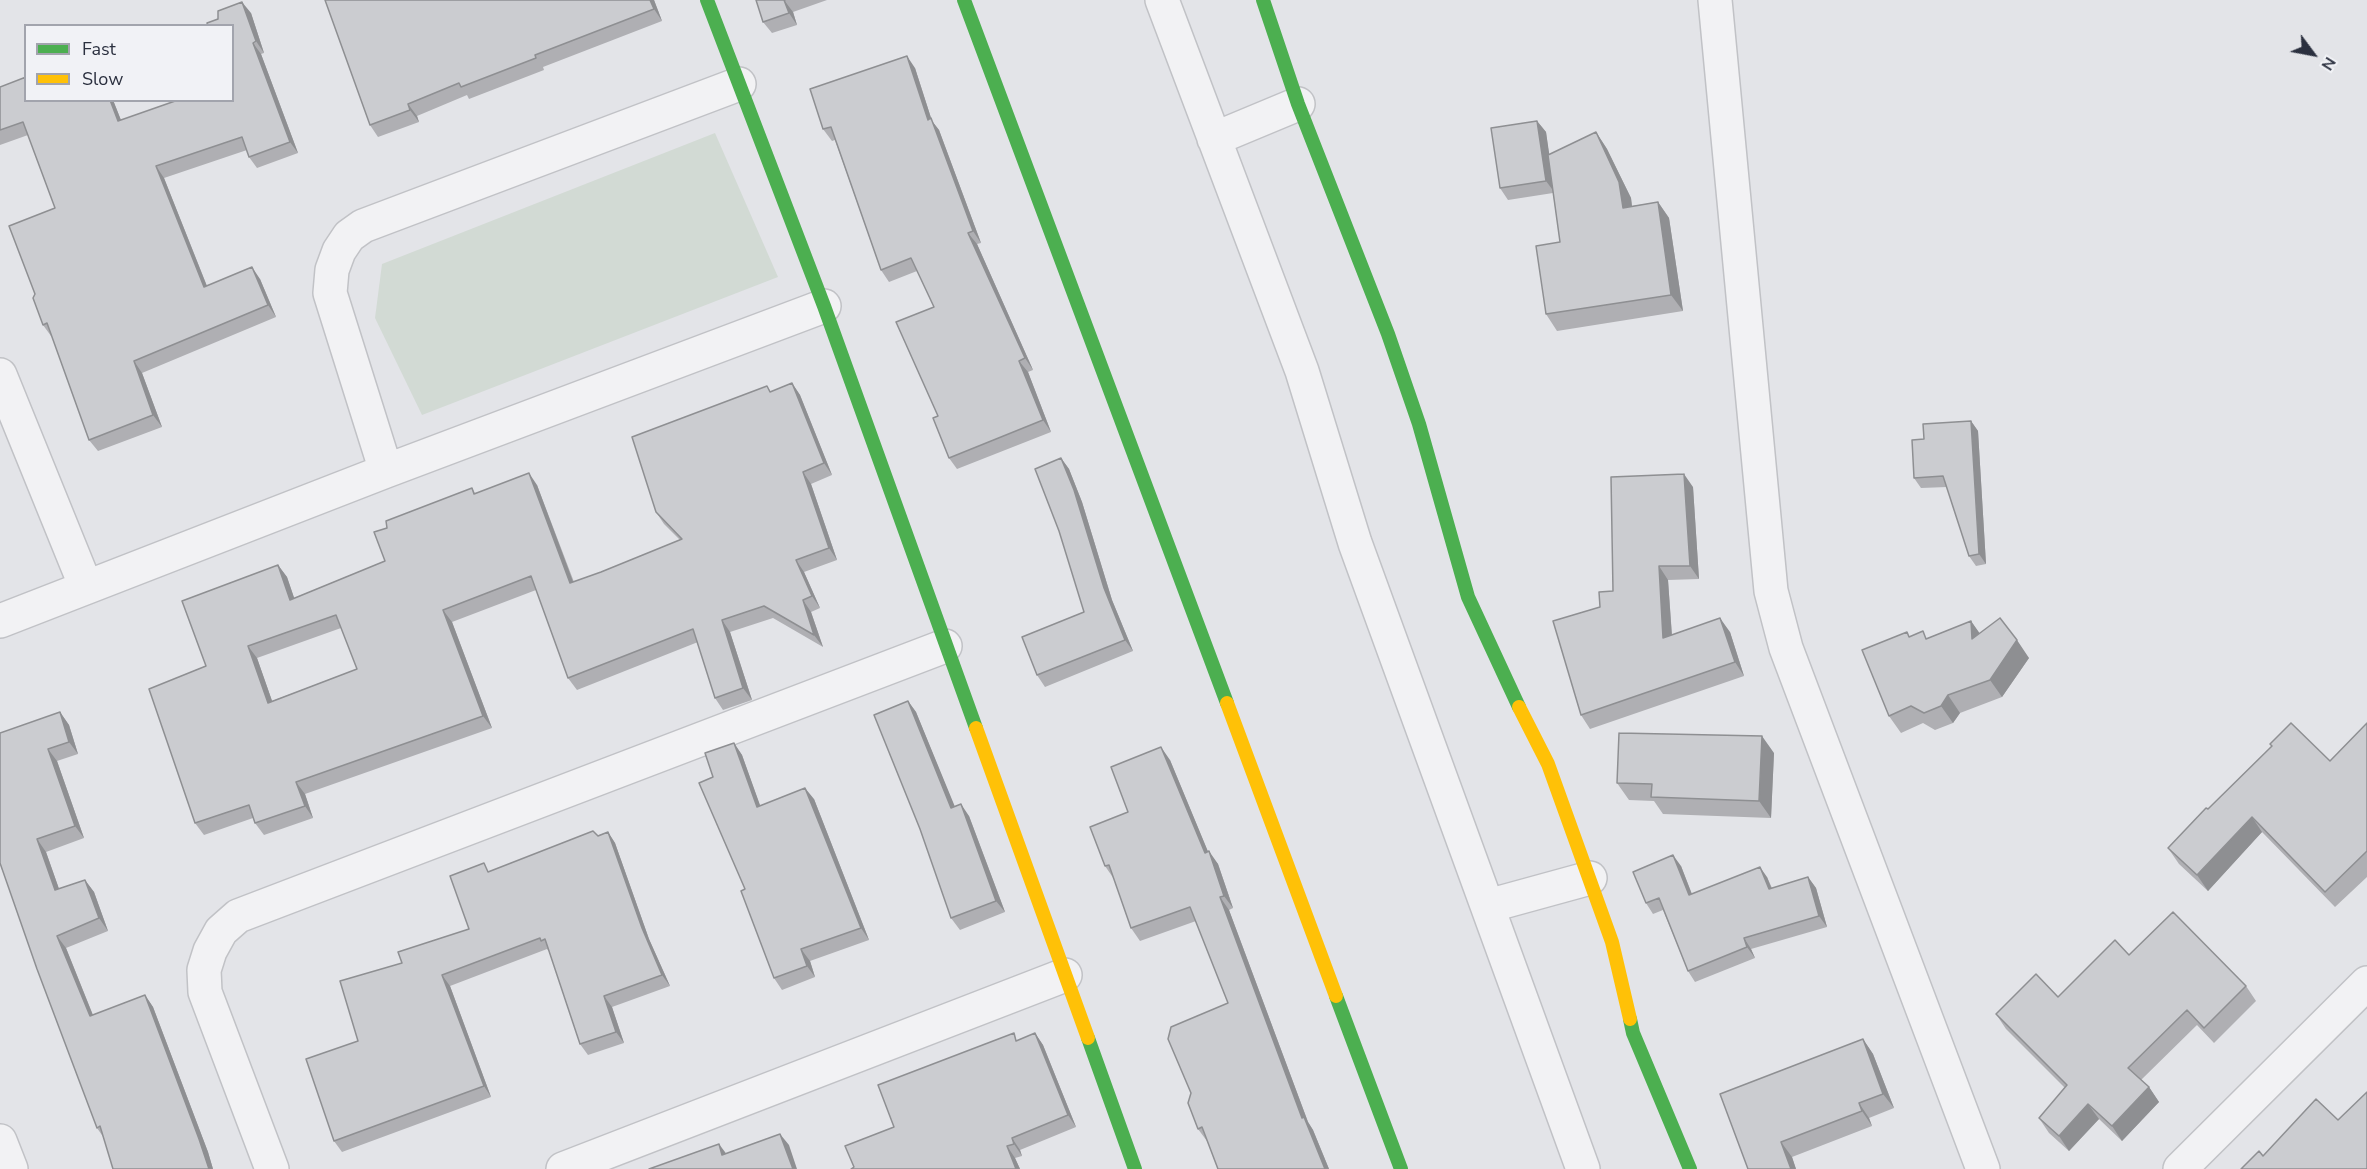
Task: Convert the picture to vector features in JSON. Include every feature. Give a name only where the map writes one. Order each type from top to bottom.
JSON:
[{"type":"street","points":[[707,0],[824,306],[1135,1169]]},
{"type":"street","points":[[964,0],[1401,1169]]},
{"type":"street","points":[[1161,0],[1302,371],[1355,543],[1583,1169]]},
{"type":"street","points":[[1263,0],[1298,104],[1388,334],[1415,412],[1468,597],[1502,674],[1548,765],[1612,942],[1633,1033],[1690,1169]]},
{"type":"street","points":[[1715,0],[1771,591],[1786,648],[1983,1169]]},
{"type":"street","points":[[386,471],[330,292],[332,270],[339,251],[350,236],[363,226],[739,84]]},
{"type":"street","points":[[1214,139],[1298,104]]},
{"type":"street","points":[[0,621],[386,471],[824,306]]},
{"type":"street","points":[[0,375],[86,587]]},
{"type":"street","points":[[272,1169],[205,992],[204,970],[210,951],[221,931],[238,916],[945,646]]},
{"type":"street","points":[[1488,906],[1590,878]]},
{"type":"street","points":[[563,1169],[1065,975]]},
{"type":"street","points":[[2180,1169],[2367,982]]},
{"type":"street","points":[[0,1141],[10,1169]]},
{"type":"shaded area","points":[[715,133],[778,277],[422,415],[375,318],[382,264]]},
{"type":"building","points":[[325,0],[650,0],[654,9],[535,55],[536,58],[461,87],[459,83],[408,104],[410,110],[370,125]]},
{"type":"building","points":[[756,0],[784,0],[789,13],[763,22]]},
{"type":"building","points":[[242,2],[256,41],[253,43],[290,142],[249,157],[242,137],[156,166],[204,287],[252,267],[268,305],[134,361],[153,415],[89,440],[47,323],[43,325],[33,298],[35,294],[9,226],[55,208],[23,122],[0,130],[0,87],[24,78],[24,102],[111,102],[118,121],[172,102],[234,102],[234,24],[207,24],[218,19],[218,11]]},
{"type":"building","points":[[907,56],[928,120],[931,118],[973,231],[968,233],[1025,358],[1019,361],[1043,420],[949,458],[933,418],[938,416],[896,322],[934,307],[911,258],[881,270],[831,127],[823,129],[810,89]]},
{"type":"building","points":[[1537,121],[1546,181],[1500,188],[1491,128]]},
{"type":"building","points":[[1596,132],[1619,182],[1623,208],[1658,202],[1671,295],[1546,314],[1536,246],[1560,242],[1548,155]]},
{"type":"building","points":[[792,383],[824,463],[803,472],[829,548],[796,560],[812,596],[803,600],[814,635],[764,606],[722,620],[743,688],[715,698],[693,629],[568,678],[531,576],[443,610],[483,716],[296,782],[305,806],[255,823],[249,805],[195,823],[149,689],[206,666],[182,601],[278,565],[290,600],[385,561],[374,532],[387,528],[386,521],[472,488],[474,494],[529,473],[570,583],[601,572],[682,539],[656,512],[632,437],[767,386],[770,392]],"holes":[[[336,615],[357,669],[268,703],[248,646]]]},
{"type":"building","points":[[1971,421],[1979,554],[1969,556],[1943,476],[1914,478],[1912,440],[1924,439],[1923,424]]},
{"type":"building","points":[[1061,458],[1074,490],[1104,588],[1125,640],[1037,675],[1022,637],[1084,612],[1059,531],[1035,469]]},
{"type":"building","points":[[1684,474],[1690,566],[1659,566],[1663,638],[1720,618],[1735,662],[1581,715],[1553,621],[1600,607],[1599,592],[1613,591],[1611,477]]},
{"type":"building","points":[[2000,618],[2017,640],[1990,680],[1948,695],[1941,706],[1924,713],[1911,706],[1889,716],[1862,650],[1907,632],[1909,637],[1923,631],[1926,639],[1971,621],[1972,639]]},
{"type":"building","points":[[908,701],[951,808],[961,804],[996,901],[951,918],[920,829],[874,715]]},
{"type":"building","points":[[60,712],[69,742],[48,749],[75,826],[37,839],[55,890],[85,880],[99,918],[57,936],[90,1016],[145,995],[209,1169],[113,1169],[100,1126],[97,1128],[0,863],[0,733]]},
{"type":"building","points":[[2291,723],[2330,761],[2367,723],[2367,851],[2325,892],[2252,817],[2197,875],[2168,848],[2206,808],[2208,809],[2272,746],[2270,744]]},
{"type":"building","points":[[1619,733],[1762,736],[1759,801],[1651,797],[1652,784],[1617,783]]},
{"type":"building","points":[[734,743],[757,807],[805,788],[861,928],[801,949],[807,966],[774,978],[741,891],[745,889],[699,783],[713,777],[705,753]]},
{"type":"building","points":[[1161,747],[1205,853],[1209,851],[1224,896],[1220,897],[1302,1118],[1304,1117],[1325,1169],[1218,1169],[1202,1127],[1198,1129],[1188,1103],[1191,1093],[1168,1039],[1171,1027],[1228,1003],[1190,907],[1131,928],[1109,865],[1105,866],[1090,827],[1128,812],[1111,767]]},
{"type":"building","points":[[593,831],[598,836],[608,832],[642,928],[662,975],[604,996],[616,1032],[580,1044],[545,939],[541,941],[540,938],[442,975],[484,1086],[334,1141],[306,1059],[358,1041],[340,981],[402,963],[398,952],[469,929],[450,876],[484,863],[488,872]]},
{"type":"building","points":[[1673,855],[1689,895],[1760,867],[1769,889],[1808,877],[1819,916],[1744,938],[1747,947],[1688,971],[1659,898],[1646,903],[1633,872]]},
{"type":"building","points":[[2173,912],[2246,986],[2204,1028],[2187,1010],[2128,1068],[2149,1087],[2112,1126],[2088,1104],[2059,1136],[2039,1118],[2067,1085],[1996,1014],[2036,974],[2058,997],[2115,940],[2129,955]]},
{"type":"building","points":[[1014,1033],[1016,1041],[1035,1033],[1068,1115],[1012,1138],[1014,1144],[1007,1146],[1016,1169],[851,1169],[854,1167],[845,1146],[894,1127],[878,1085]]},
{"type":"building","points":[[1863,1039],[1883,1094],[1859,1103],[1862,1111],[1781,1142],[1791,1169],[1748,1169],[1720,1094]]},
{"type":"building","points":[[2367,1092],[2367,1169],[2241,1169],[2259,1151],[2263,1156],[2316,1099],[2338,1120]]},
{"type":"building","points":[[780,1134],[793,1169],[649,1169],[719,1144],[722,1155]]},
{"type":"traffic: fast","points":[[707,0],[824,306],[976,728]]},
{"type":"traffic: fast","points":[[964,0],[1227,703]]},
{"type":"traffic: fast","points":[[1263,0],[1298,104],[1388,334],[1419,424],[1468,597],[1519,707]]},
{"type":"traffic: fast","points":[[1336,996],[1401,1169]]},
{"type":"traffic: fast","points":[[1630,1019],[1633,1033],[1690,1169]]},
{"type":"traffic: fast","points":[[1088,1038],[1135,1169]]},
{"type":"traffic: slow","points":[[1227,703],[1336,996]]},
{"type":"traffic: slow","points":[[1519,707],[1548,764],[1612,942],[1630,1019]]},
{"type":"traffic: slow","points":[[976,728],[1088,1038]]}]
